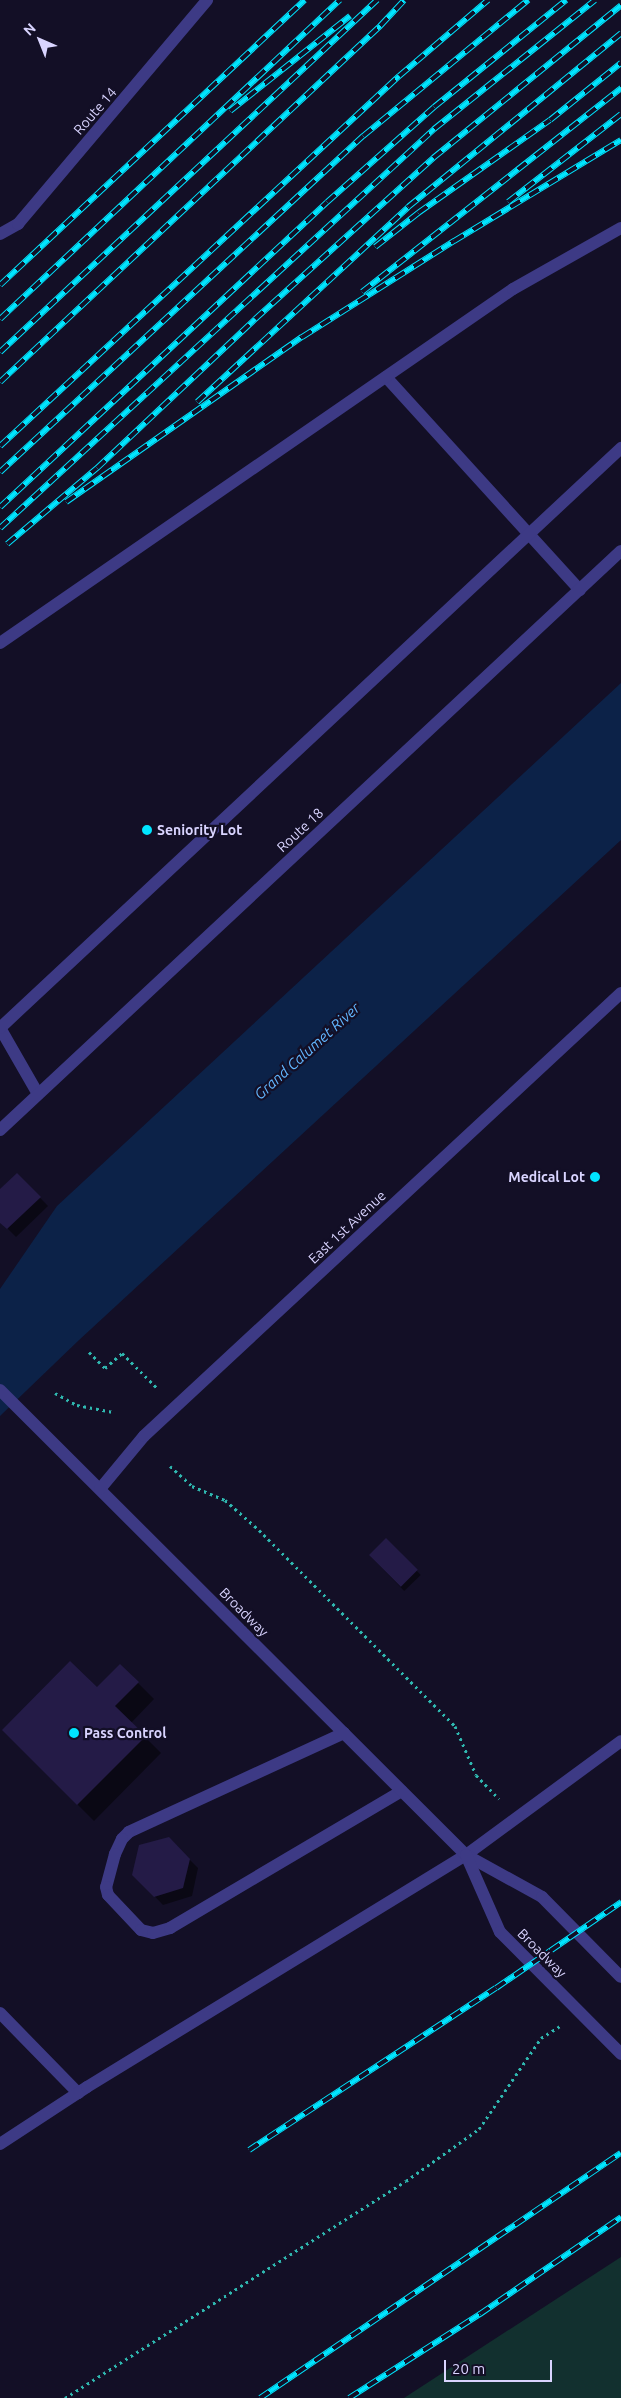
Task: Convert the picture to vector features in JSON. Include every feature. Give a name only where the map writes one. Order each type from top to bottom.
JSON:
[{"type":"street","name":"Route 14","points":[[0,234],[18,224],[207,0]]},
{"type":"street","points":[[0,643],[513,289],[621,228]]},
{"type":"street","points":[[386,377],[580,590]]},
{"type":"street","points":[[38,1094],[0,1028],[621,448]]},
{"type":"street","name":"Route 18","points":[[0,1130],[621,551]]},
{"type":"street","name":"East 1st Avenue","points":[[100,1489],[144,1436],[621,993]]},
{"type":"street","name":"Broadway","points":[[0,1390],[466,1855],[542,1897],[621,1977]]},
{"type":"street","points":[[344,1733],[129,1832],[122,1839],[115,1854],[106,1887],[108,1894],[141,1930],[153,1933],[170,1928],[402,1791]]},
{"type":"street","points":[[0,2144],[78,2093],[466,1855],[621,1741]]},
{"type":"street","name":"Broadway","points":[[466,1855],[500,1932],[621,2054]]},
{"type":"street","points":[[0,2013],[78,2093]]},
{"type":"path","points":[[89,1352],[105,1368],[122,1353],[155,1387]]},
{"type":"path","points":[[55,1393],[77,1405],[114,1412]]},
{"type":"path","points":[[170,1466],[192,1486],[225,1500],[259,1530],[455,1726],[476,1775],[517,1818]]},
{"type":"path","points":[[65,2398],[406,2181],[479,2130],[541,2038],[579,2012]]},
{"type":"green space","points":[[621,2257],[621,2398],[404,2398]]},
{"type":"water","name":"Grand Calumet River","points":[[621,683],[621,840],[78,1341],[0,1416],[0,1289],[57,1206]]},
{"type":"building","points":[[17,1173],[41,1197],[7,1229],[0,1223],[0,1189]]},
{"type":"building","points":[[386,1538],[418,1570],[401,1587],[369,1555]]},
{"type":"building","name":"Pass Control","points":[[70,1661],[97,1687],[120,1664],[139,1682],[115,1706],[146,1736],[77,1805],[2,1730]]},
{"type":"building","points":[[169,1837],[190,1859],[183,1888],[154,1897],[132,1875],[139,1845]]},
{"type":"railway","points":[[0,285],[305,0]]},
{"type":"railway","points":[[0,319],[340,0]]},
{"type":"railway","points":[[0,352],[377,0]]},
{"type":"railway","points":[[0,382],[380,26],[404,0]]},
{"type":"railway","points":[[0,446],[399,76],[488,0]]},
{"type":"railway","points":[[0,472],[363,136],[528,0]]},
{"type":"railway","points":[[0,507],[327,202],[434,107],[566,0]]},
{"type":"railway","points":[[0,528],[434,129],[595,0]]},
{"type":"railway","points":[[7,544],[97,468],[255,319],[433,158],[621,5]]},
{"type":"railway","points":[[230,111],[350,16]]},
{"type":"railway","points":[[197,402],[408,207],[621,33]]},
{"type":"railway","points":[[375,247],[418,213],[550,120],[621,63]]},
{"type":"railway","points":[[362,292],[621,88]]},
{"type":"railway","points":[[508,202],[621,114]]},
{"type":"railway","points":[[66,502],[302,337],[454,241],[621,140]]},
{"type":"railway","points":[[249,2150],[496,1988],[621,1902]]},
{"type":"railway","points":[[260,2398],[621,2153]]},
{"type":"railway","points":[[349,2398],[480,2314],[621,2217]]},
{"type":"place","name":"Seniority Lot","points":[[147,830]]},
{"type":"place","name":"Medical Lot","points":[[595,1177]]},
{"type":"place","name":"Pass Control","points":[[74,1733]]}]
